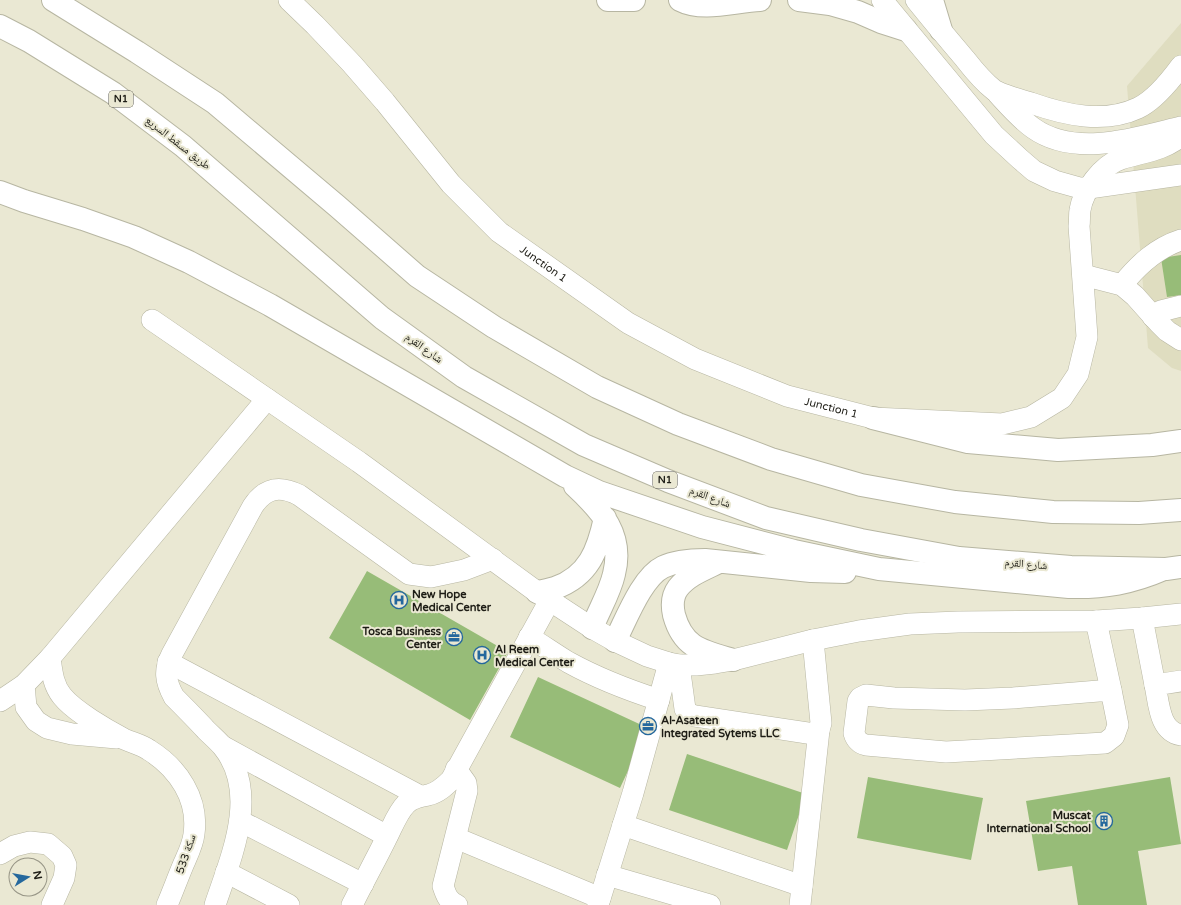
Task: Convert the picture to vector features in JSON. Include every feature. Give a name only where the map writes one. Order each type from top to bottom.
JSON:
[{"type":"main road","points":[[53,0],[215,103],[417,276],[494,327],[597,387],[678,424],[771,459],[861,485],[955,502],[1053,512],[1139,513],[1181,510]]},
{"type":"main road","points":[[608,0],[634,0]]},
{"type":"main road","points":[[680,0],[687,4],[698,6],[760,0]]},
{"type":"main road","points":[[799,0],[830,4],[858,12],[880,22],[906,30]]},
{"type":"main road","points":[[932,0],[941,30]]},
{"type":"main road","name":"طريق مسقط السريع","points":[[0,26],[29,41],[113,93],[183,146],[231,186]]},
{"type":"main road","name":"شارع القرم","points":[[231,186],[382,318],[464,377],[584,445],[668,481],[766,518],[861,540],[959,558],[1072,567],[1173,568]]},
{"type":"main road","points":[[0,192],[134,237],[189,262],[270,305],[565,476],[599,492],[702,527],[794,551],[879,569],[1069,587],[1092,587],[1122,584],[1173,568]]},
{"type":"main road","points":[[0,200],[24,201]]},
{"type":"main road","points":[[873,418],[968,442],[1058,450],[1152,445],[1181,441]]},
{"type":"main road","points":[[565,476],[588,498],[605,518],[612,531],[616,546],[617,560],[614,575],[592,628]]},
{"type":"main road","points":[[543,596],[570,582],[584,571],[594,554],[601,537],[605,518]]},
{"type":"main road","points":[[615,641],[642,588],[655,572],[663,567],[690,560],[720,561],[832,572],[879,569]]},
{"type":"main road","points":[[720,561],[693,575],[684,582],[677,590],[672,602],[673,610],[677,625],[685,639],[694,646],[711,654],[733,660]]},
{"type":"street","name":"Junction 1","points":[[290,0],[352,64],[385,102],[451,184],[499,232],[539,261],[628,323],[695,359],[787,396],[873,418],[1002,424],[1031,417],[1062,398],[1078,374],[1087,337],[1080,242],[1080,210],[1089,188],[1111,163]]},
{"type":"street","points":[[882,0],[994,135],[1034,171],[1055,181],[1080,188],[1181,175]]},
{"type":"street","points":[[916,0],[972,67],[1021,117],[1033,128],[1045,135],[1075,143],[1103,143],[1129,139],[1181,127]]},
{"type":"street","points":[[995,91],[1044,108],[1073,115],[1091,117],[1116,115],[1138,108],[1156,95],[1181,66]]},
{"type":"street","points":[[1103,143],[1111,163],[1120,159],[1164,147],[1174,142],[1181,136]]},
{"type":"street","points":[[1122,285],[1141,264],[1152,255],[1164,247],[1181,240]]},
{"type":"street","points":[[1083,275],[1122,285],[1135,296],[1167,331],[1181,340]]},
{"type":"street","points":[[1153,317],[1161,311],[1181,306]]},
{"type":"street","points":[[152,320],[358,462],[543,596],[615,641],[647,656],[674,664],[696,665],[733,660],[813,640],[859,631],[910,624],[958,622],[1096,621],[1181,614]]},
{"type":"street","points":[[0,701],[24,685],[50,658],[267,399]]},
{"type":"street","points":[[215,905],[237,837],[241,811],[239,779],[232,761],[224,747],[174,697],[167,680],[166,671],[168,662],[258,499],[265,493],[273,490],[286,490],[299,494],[409,574],[431,577],[464,570],[493,559]]},
{"type":"street","points":[[352,905],[396,819],[406,804],[420,796],[437,792],[451,780],[529,637],[543,596]]},
{"type":"street","points":[[1142,618],[1163,721],[1166,727],[1171,731],[1181,735]]},
{"type":"street","points":[[1096,621],[1111,690],[1118,725],[1114,736],[1105,743],[946,752],[866,745],[855,738],[854,733],[858,701],[866,695],[894,698],[965,700],[1013,698],[1111,690]]},
{"type":"street","points":[[529,637],[569,662],[602,679],[628,690],[659,700]]},
{"type":"street","points":[[623,825],[801,896],[821,722],[813,640]]},
{"type":"street","name":"سكة 533","points":[[50,658],[54,682],[61,695],[92,719],[148,750],[165,762],[180,778],[190,795],[195,817],[194,835],[167,905]]},
{"type":"street","points":[[168,662],[420,796]]},
{"type":"street","points":[[456,838],[599,901],[623,825],[659,700],[674,664]]},
{"type":"street","points":[[674,664],[685,709],[689,714],[814,734],[819,730]]},
{"type":"street","points":[[1155,685],[1181,681]]},
{"type":"street","name":"سكة 533","points":[[24,685],[26,707],[36,721],[47,728],[72,734],[124,738]]},
{"type":"street","points":[[224,747],[387,836]]},
{"type":"street","points":[[456,769],[466,783],[467,790],[443,886],[446,895],[452,903],[457,905]]},
{"type":"street","points":[[240,821],[363,884]]},
{"type":"street","points":[[0,854],[14,846],[30,842],[48,844],[62,856],[66,865],[64,878],[52,905]]},
{"type":"street","points":[[226,872],[289,905]]},
{"type":"street","points":[[607,875],[710,905]]},
{"type":"shaded area","points":[[1181,23],[1181,371],[1172,368],[1148,348],[1127,86]]},
{"type":"building","points":[[1181,255],[1181,295],[1167,297],[1161,258]]},
{"type":"building","points":[[367,571],[508,652],[470,720],[329,638]]},
{"type":"building","points":[[538,677],[648,728],[620,788],[510,737]]},
{"type":"building","points":[[687,754],[806,794],[787,850],[669,810]]},
{"type":"building","points":[[868,777],[983,798],[971,860],[857,838]]},
{"type":"building","name":"Muscat International School","points":[[1170,777],[1181,844],[1138,851],[1147,905],[1078,905],[1072,866],[1038,871],[1026,801]]},
{"type":"place","name":"New Hope Medical Center","points":[[399,600]]},
{"type":"place","name":"Tosca Business Center","points":[[454,637]]},
{"type":"place","name":"Al Reem Medical Center","points":[[482,655]]},
{"type":"place","name":"Al-Asateen Integrated Sytems LLC","points":[[648,726]]},
{"type":"place","name":"Muscat International School","points":[[1104,821]]}]
